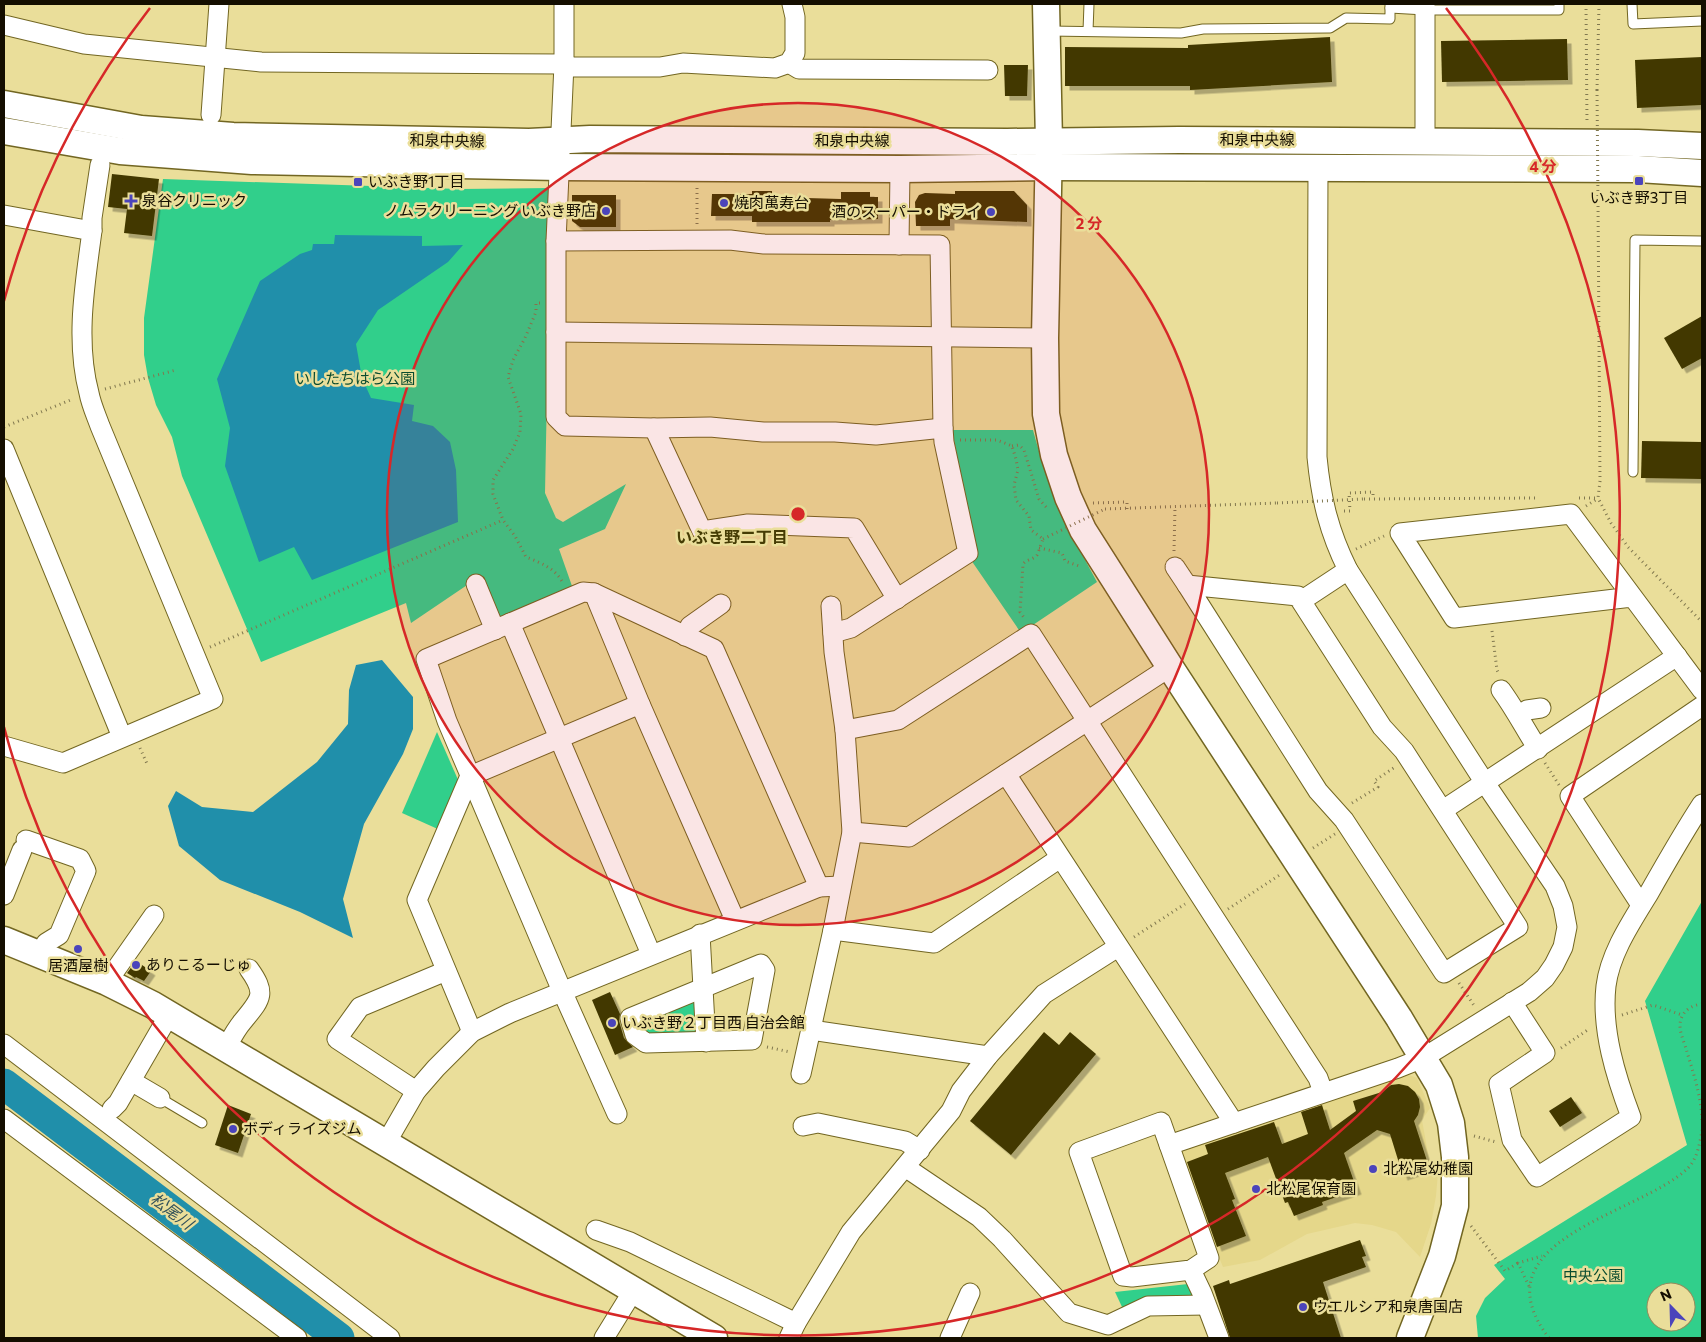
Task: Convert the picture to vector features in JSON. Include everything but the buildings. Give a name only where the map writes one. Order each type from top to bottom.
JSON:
[{"type":"street","points":[[211,115],[219,4]]},
{"type":"street","points":[[564,4],[564,64],[556,241],[556,417],[564,426],[710,427],[763,432],[943,435]]},
{"type":"street","points":[[4,25],[84,44],[261,62],[564,64],[572,67],[660,67],[683,63],[703,63],[775,68],[789,63],[795,53],[795,17],[792,4]]},
{"type":"street","points":[[1046,4],[1048,154],[1045,338],[1046,414],[1054,455],[1068,497],[1083,530],[1439,1085],[1451,1123],[1455,1157],[1455,1206],[1442,1256],[1410,1338]]},
{"type":"street","points":[[1425,7],[1425,142]]},
{"type":"street","points":[[789,63],[799,69],[988,70]]},
{"type":"street","name":"和泉中央線","points":[[4,104],[141,129],[233,136],[529,142],[590,138],[1048,154],[1318,168],[1638,169],[1702,173]]},
{"type":"street","name":"和泉中央線","points":[[4,131],[120,151],[252,161],[559,167],[900,169],[1179,140],[1638,143],[1702,146]]},
{"type":"street","points":[[4,746],[63,763],[213,699],[100,426],[89,393],[82,354],[83,305],[92,218],[100,165]]},
{"type":"street","points":[[1170,1145],[1423,1058],[1529,992],[1545,978],[1563,947],[1567,927],[1563,906],[1555,886],[1348,570],[1335,543],[1320,486],[1317,457],[1318,168]]},
{"type":"street","points":[[899,245],[900,169]]},
{"type":"street","points":[[4,215],[92,231]]},
{"type":"street","points":[[556,241],[730,240],[764,244],[940,245],[943,435],[968,553],[851,628],[833,633]]},
{"type":"street","points":[[556,332],[1045,338]]},
{"type":"street","points":[[654,428],[702,531],[748,524],[854,528],[897,599]]},
{"type":"street","points":[[4,449],[122,737]]},
{"type":"street","points":[[1632,597],[1454,618],[1400,534],[1571,514],[1702,690]]},
{"type":"street","points":[[1174,558],[1187,585],[1318,791],[1348,825],[1444,973],[1518,927],[1408,758],[1382,727],[1298,596],[1187,585]]},
{"type":"street","points":[[1302,601],[1348,570]]},
{"type":"street","points":[[476,584],[502,626],[559,738],[651,954]]},
{"type":"street","points":[[617,1114],[470,776],[447,721],[426,659],[583,592],[594,593],[714,649],[819,887]]},
{"type":"street","points":[[594,593],[640,704],[735,920]]},
{"type":"street","points":[[685,636],[690,626],[722,604]]},
{"type":"street","points":[[801,1074],[833,930],[852,832],[845,730],[834,652],[831,606]]},
{"type":"street","points":[[845,730],[898,720],[1030,634],[1318,1078],[1324,1092]]},
{"type":"street","points":[[1443,810],[1677,656]]},
{"type":"street","points":[[852,832],[909,837],[1170,667]]},
{"type":"street","points":[[1502,690],[1538,748]]},
{"type":"street","points":[[472,1032],[417,900],[470,776],[640,704]]},
{"type":"street","points":[[1641,905],[1570,796],[1702,706]]},
{"type":"street","points":[[1519,715],[1527,710],[1541,708]]},
{"type":"street","points":[[1006,774],[1234,1123]]},
{"type":"street","points":[[1512,1002],[1545,1053],[1499,1084],[1512,1140],[1537,1177],[1631,1117],[1611,1052],[1606,1021],[1606,985],[1614,955],[1641,905],[1702,804]]},
{"type":"street","points":[[4,895],[24,845],[84,852],[86,871],[59,935],[46,943],[41,955]]},
{"type":"street","points":[[833,930],[934,943],[1060,858]]},
{"type":"street","points":[[386,1143],[416,1092],[436,1068],[472,1032],[510,1013],[735,920],[819,887],[841,886]]},
{"type":"street","points":[[107,982],[154,915]]},
{"type":"street","points":[[700,934],[706,1042]]},
{"type":"street","points":[[4,940],[107,982],[169,1015],[714,1338]]},
{"type":"street","points":[[596,1230],[633,1235],[722,1279],[792,1330],[851,1232],[920,1150],[988,1056],[1044,994],[1118,947]]},
{"type":"street","points":[[761,964],[765,970],[752,1040],[646,1043],[636,1035],[630,1018],[702,988],[761,964]]},
{"type":"street","points":[[226,1048],[236,1030],[257,1004],[260,993],[267,984],[257,980],[249,969]]},
{"type":"street","points":[[416,1092],[337,1039],[360,1007],[446,971]]},
{"type":"street","points":[[112,1109],[118,1103],[169,1015]]},
{"type":"street","points":[[811,1030],[988,1056]]},
{"type":"street","points":[[4,1044],[390,1338]]},
{"type":"street","points":[[131,1081],[160,1098]]},
{"type":"street","points":[[804,1126],[833,1118],[905,1141],[920,1150]]},
{"type":"street","points":[[4,1119],[297,1338]]},
{"type":"street","points":[[1160,1122],[1170,1145],[1209,1258],[1191,1270],[1132,1277],[1123,1276],[1079,1152],[1160,1122]]},
{"type":"street","points":[[905,1167],[979,1217],[1002,1239],[1069,1313],[1108,1325],[1148,1306],[1206,1305]]},
{"type":"street","points":[[1191,1270],[1219,1338]]},
{"type":"street","points":[[604,1338],[633,1291]]},
{"type":"street","points":[[943,1337],[971,1306]]},
{"type":"lane","points":[[1088,31],[1089,4]]},
{"type":"lane","points":[[1046,31],[1181,34],[1203,29],[1330,28],[1346,18],[1390,20],[1390,6],[1559,10],[1559,4]]},
{"type":"lane","points":[[1632,4],[1633,24],[1702,22]]},
{"type":"lane","points":[[1633,472],[1635,240],[1702,241]]},
{"type":"lane","points":[[160,1098],[202,1123]]},
{"type":"path","points":[[1586,4],[1587,124]]},
{"type":"path","points":[[1599,4],[1597,90],[1600,481],[1598,498],[1611,523],[1628,547],[1702,622]]},
{"type":"path","points":[[696,240],[697,185]]},
{"type":"path","points":[[556,303],[536,303],[536,312],[526,338],[513,360],[508,377],[521,414],[520,432],[513,450],[493,480],[493,494],[503,520],[515,536],[526,557],[547,566],[558,574],[570,597]]},
{"type":"path","points":[[4,426],[89,393],[176,370]]},
{"type":"path","points":[[943,435],[997,440],[1012,446],[1018,470],[1014,485],[1016,500],[1029,516],[1032,530],[1043,539]]},
{"type":"path","points":[[1339,512],[1350,511],[1349,493],[1373,492],[1374,499]]},
{"type":"path","points":[[1020,602],[1023,564],[1026,560],[1037,554],[1043,539],[1105,509],[1364,499],[1539,498]]},
{"type":"path","points":[[1578,498],[1598,498]]},
{"type":"path","points":[[1085,503],[1127,502],[1127,509]]},
{"type":"path","points":[[1174,558],[1175,507]]},
{"type":"path","points":[[194,653],[503,520]]},
{"type":"path","points":[[1353,550],[1374,540]]},
{"type":"path","points":[[1039,548],[1062,553],[1065,561],[1079,566],[1085,562]]},
{"type":"path","points":[[1490,614],[1496,661]]},
{"type":"path","points":[[1338,812],[1378,787],[1374,781],[1408,758]]},
{"type":"path","points":[[1548,767],[1551,772]]},
{"type":"path","points":[[1214,918],[1288,870]]},
{"type":"path","points":[[1118,947],[1200,895]]},
{"type":"path","points":[[1467,995],[1472,1002]]},
{"type":"path","points":[[1702,1004],[1688,1009],[1682,1015],[1680,1025],[1695,1080],[1702,1123]]},
{"type":"path","points":[[1632,1012],[1653,1005],[1682,1015]]},
{"type":"path","points":[[1545,1053],[1554,1053],[1598,1024],[1606,1021]]},
{"type":"path","points":[[752,1040],[759,1045],[805,1055]]},
{"type":"path","points":[[1549,1338],[1538,1321],[1530,1299],[1530,1287],[1536,1266],[1544,1256],[1576,1231],[1663,1186],[1689,1167],[1700,1144],[1702,1130]]},
{"type":"path","points":[[1483,1138],[1494,1142]]},
{"type":"path","points":[[1455,1206],[1505,1271],[1518,1263],[1544,1256]]},
{"type":"path","points":[[1518,1263],[1530,1287]]},
{"type":"shaded area","points":[[1406,1074],[1417,1078],[1430,1108],[1422,1120],[1430,1165],[1438,1173],[1431,1224],[1420,1257],[1396,1232],[1372,1225],[1355,1223],[1307,1234],[1260,1260],[1223,1267],[1175,1150]]},
{"type":"green space","name":"いしたちはら公園","points":[[163,179],[459,189],[551,188],[545,493],[556,518],[563,522],[626,484],[605,529],[559,549],[572,586],[500,617],[479,577],[411,623],[406,603],[261,662],[182,476],[172,437],[156,405],[148,378],[144,355],[144,318]]},
{"type":"green space","points":[[952,430],[1033,430],[1045,471],[1060,508],[1097,582],[1021,633],[971,560],[977,556]]},
{"type":"green space","points":[[437,732],[459,782],[440,830],[402,813]]},
{"type":"green space","name":"中央公園","points":[[1702,901],[1702,1338],[1478,1338],[1476,1316],[1485,1298],[1505,1279],[1494,1265],[1687,1145],[1645,1001]]},
{"type":"green space","points":[[692,998],[697,1007],[699,1017],[698,1027],[694,1036],[649,1037],[642,1032],[640,1024]]},
{"type":"green space","points":[[1188,1284],[1196,1293],[1191,1300],[1123,1309],[1115,1292]]},
{"type":"water","points":[[335,235],[422,236],[422,246],[463,245],[448,262],[378,310],[356,344],[362,378],[371,398],[414,405],[412,421],[433,426],[450,442],[456,470],[458,522],[312,580],[294,547],[259,562],[225,466],[230,428],[217,379],[260,281],[300,254],[312,250],[313,244],[334,244]]},
{"type":"water","points":[[382,660],[413,697],[413,729],[403,754],[364,824],[343,899],[353,938],[300,912],[220,880],[179,846],[168,806],[176,791],[202,807],[253,812],[317,762],[348,724],[349,690],[356,665]]},
{"type":"waterway","name":"松尾川","points":[[4,1084],[339,1338]]},
{"type":"place","name":"いぶき野3丁目","points":[[1639,181]]},
{"type":"place","name":"いぶき野1丁目","points":[[358,182]]},
{"type":"place","name":"泉谷クリニック","points":[[131,201]]},
{"type":"place","name":"焼肉萬寿台","points":[[724,203]]},
{"type":"place","name":"ノムラクリーニング いぶき野店","points":[[606,211]]},
{"type":"place","name":"酒のスーパー・ドライ","points":[[991,212]]},
{"type":"place","name":"居酒屋樹","points":[[78,949]]},
{"type":"place","name":"ありこるーじゅ","points":[[136,965]]},
{"type":"place","name":"いぶき野２丁目西 自治会館","points":[[612,1023]]},
{"type":"place","name":"ボディライズジム","points":[[233,1129]]},
{"type":"place","name":"北松尾幼稚園","points":[[1373,1169]]},
{"type":"place","name":"北松尾保育園","points":[[1256,1189]]},
{"type":"place","name":"ウエルシア和泉唐国店","points":[[1303,1307]]},
{"type":"district","name":"いぶき野二丁目","points":[[732,537]]}]
